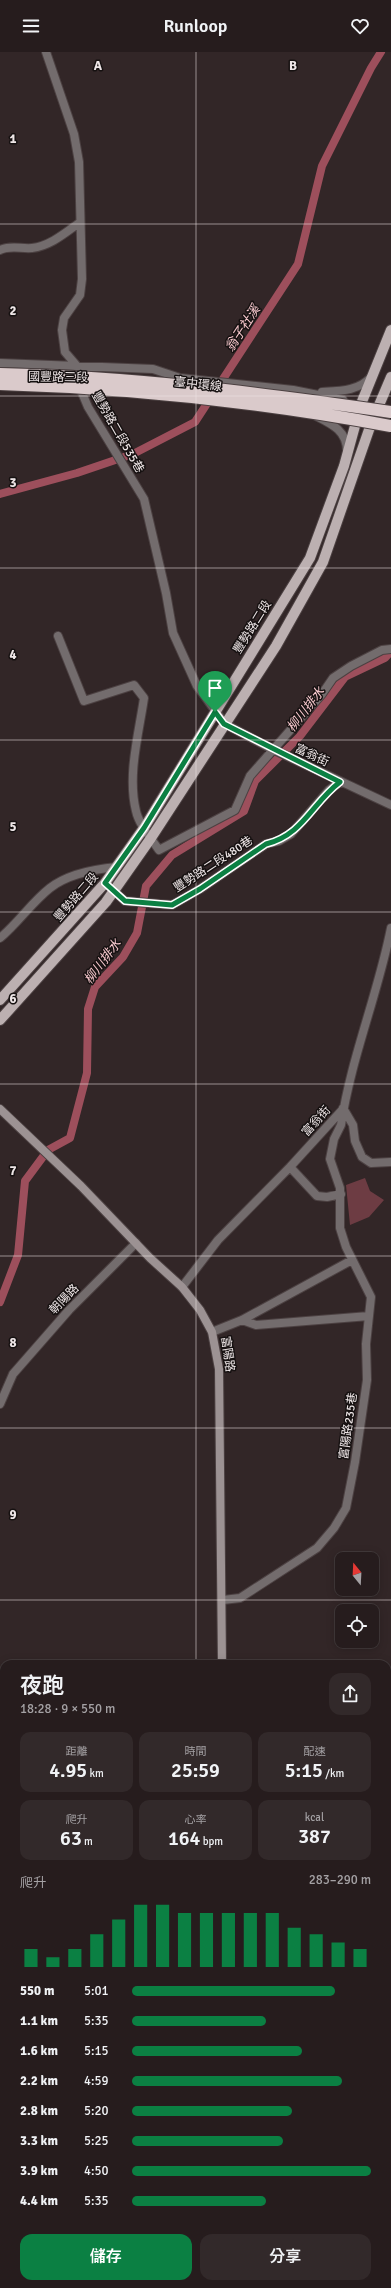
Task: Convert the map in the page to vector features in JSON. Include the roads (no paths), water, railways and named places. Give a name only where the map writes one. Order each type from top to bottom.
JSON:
[{"type":"highway","points":[[0,367],[61,376]]},
{"type":"highway","name":"臺中環線","points":[[0,374],[121,379],[270,394],[391,412]]},
{"type":"highway","name":"臺中環線","points":[[0,384],[83,387],[271,406],[391,426]]},
{"type":"main road","name":"豐勢路二段","points":[[0,1000],[105,883],[144,828],[310,558],[347,455],[361,404],[391,330]]},
{"type":"main road","name":"豐勢路二段","points":[[0,1020],[114,892],[151,838],[276,646],[323,562],[371,424],[391,377]]},
{"type":"street","points":[[46,52],[74,134],[79,162],[79,223],[82,279],[80,295],[64,318],[62,330],[65,352],[77,370]]},
{"type":"street","points":[[0,250],[16,247],[32,248],[49,243],[79,223]]},
{"type":"street","name":"國豐路三段","points":[[0,363],[77,370],[153,369],[180,378],[312,393],[361,404],[379,406]]},
{"type":"street","name":"豐勢路二段535巷","points":[[77,370],[80,388],[88,407],[122,462],[146,505],[173,633],[197,686],[224,724]]},
{"type":"street","name":"國豐路三段","points":[[312,393],[355,388],[366,381],[375,370]]},
{"type":"street","name":"國豐路三段","points":[[0,388],[80,388],[306,412],[371,424]]},
{"type":"street","name":"國豐路三段","points":[[306,412],[329,422],[338,429],[346,442],[347,455]]},
{"type":"street","points":[[58,636],[84,701],[134,685],[144,698],[133,777],[136,810],[144,828],[159,850],[235,810],[250,776],[275,751],[322,694],[333,678],[342,671],[386,650]]},
{"type":"street","name":"富翁街","points":[[224,724],[275,751],[391,805]]},
{"type":"street","name":"豐勢路二段480巷","points":[[105,883],[125,901],[172,905],[200,889],[266,844],[279,841],[291,834],[329,790],[340,782]]},
{"type":"street","points":[[0,938],[19,921],[49,888],[59,882],[82,873],[117,866]]},
{"type":"street","name":"富翁街","points":[[182,1287],[218,1240],[290,1167],[343,1108],[368,1012],[382,970],[391,928]]},
{"type":"street","points":[[343,1108],[353,1125],[355,1141],[362,1157],[371,1163],[391,1162]]},
{"type":"street","name":"富陽路235巷","points":[[223,1600],[240,1598],[318,1548],[334,1528],[346,1508],[356,1462],[367,1380],[366,1344],[371,1297],[352,1260],[340,1228],[340,1194],[330,1160],[334,1139],[340,1125],[343,1108]]},
{"type":"street","name":"富陽路","points":[[0,1109],[81,1186],[136,1243],[182,1287],[200,1310],[212,1332],[219,1369],[221,1445],[220,1536],[223,1600],[222,1660]]},
{"type":"street","points":[[290,1167],[318,1196],[327,1197],[340,1194]]},
{"type":"street","name":"朝陽路","points":[[0,1404],[13,1374],[69,1310],[136,1243]]},
{"type":"street","points":[[212,1332],[242,1320],[352,1260]]},
{"type":"street","points":[[242,1320],[256,1325],[369,1316]]},
{"type":"waterway","name":"翁子社溪","points":[[0,494],[77,473],[133,454],[195,422],[298,264],[322,166],[371,68],[381,52]]},
{"type":"waterway","name":"柳川排水","points":[[0,1302],[18,1255],[25,1181],[48,1150],[70,1138],[87,1073],[88,1009],[95,987],[123,957],[137,933],[146,886],[172,855],[244,811],[255,781],[300,736],[345,677],[385,658],[391,651]]}]
